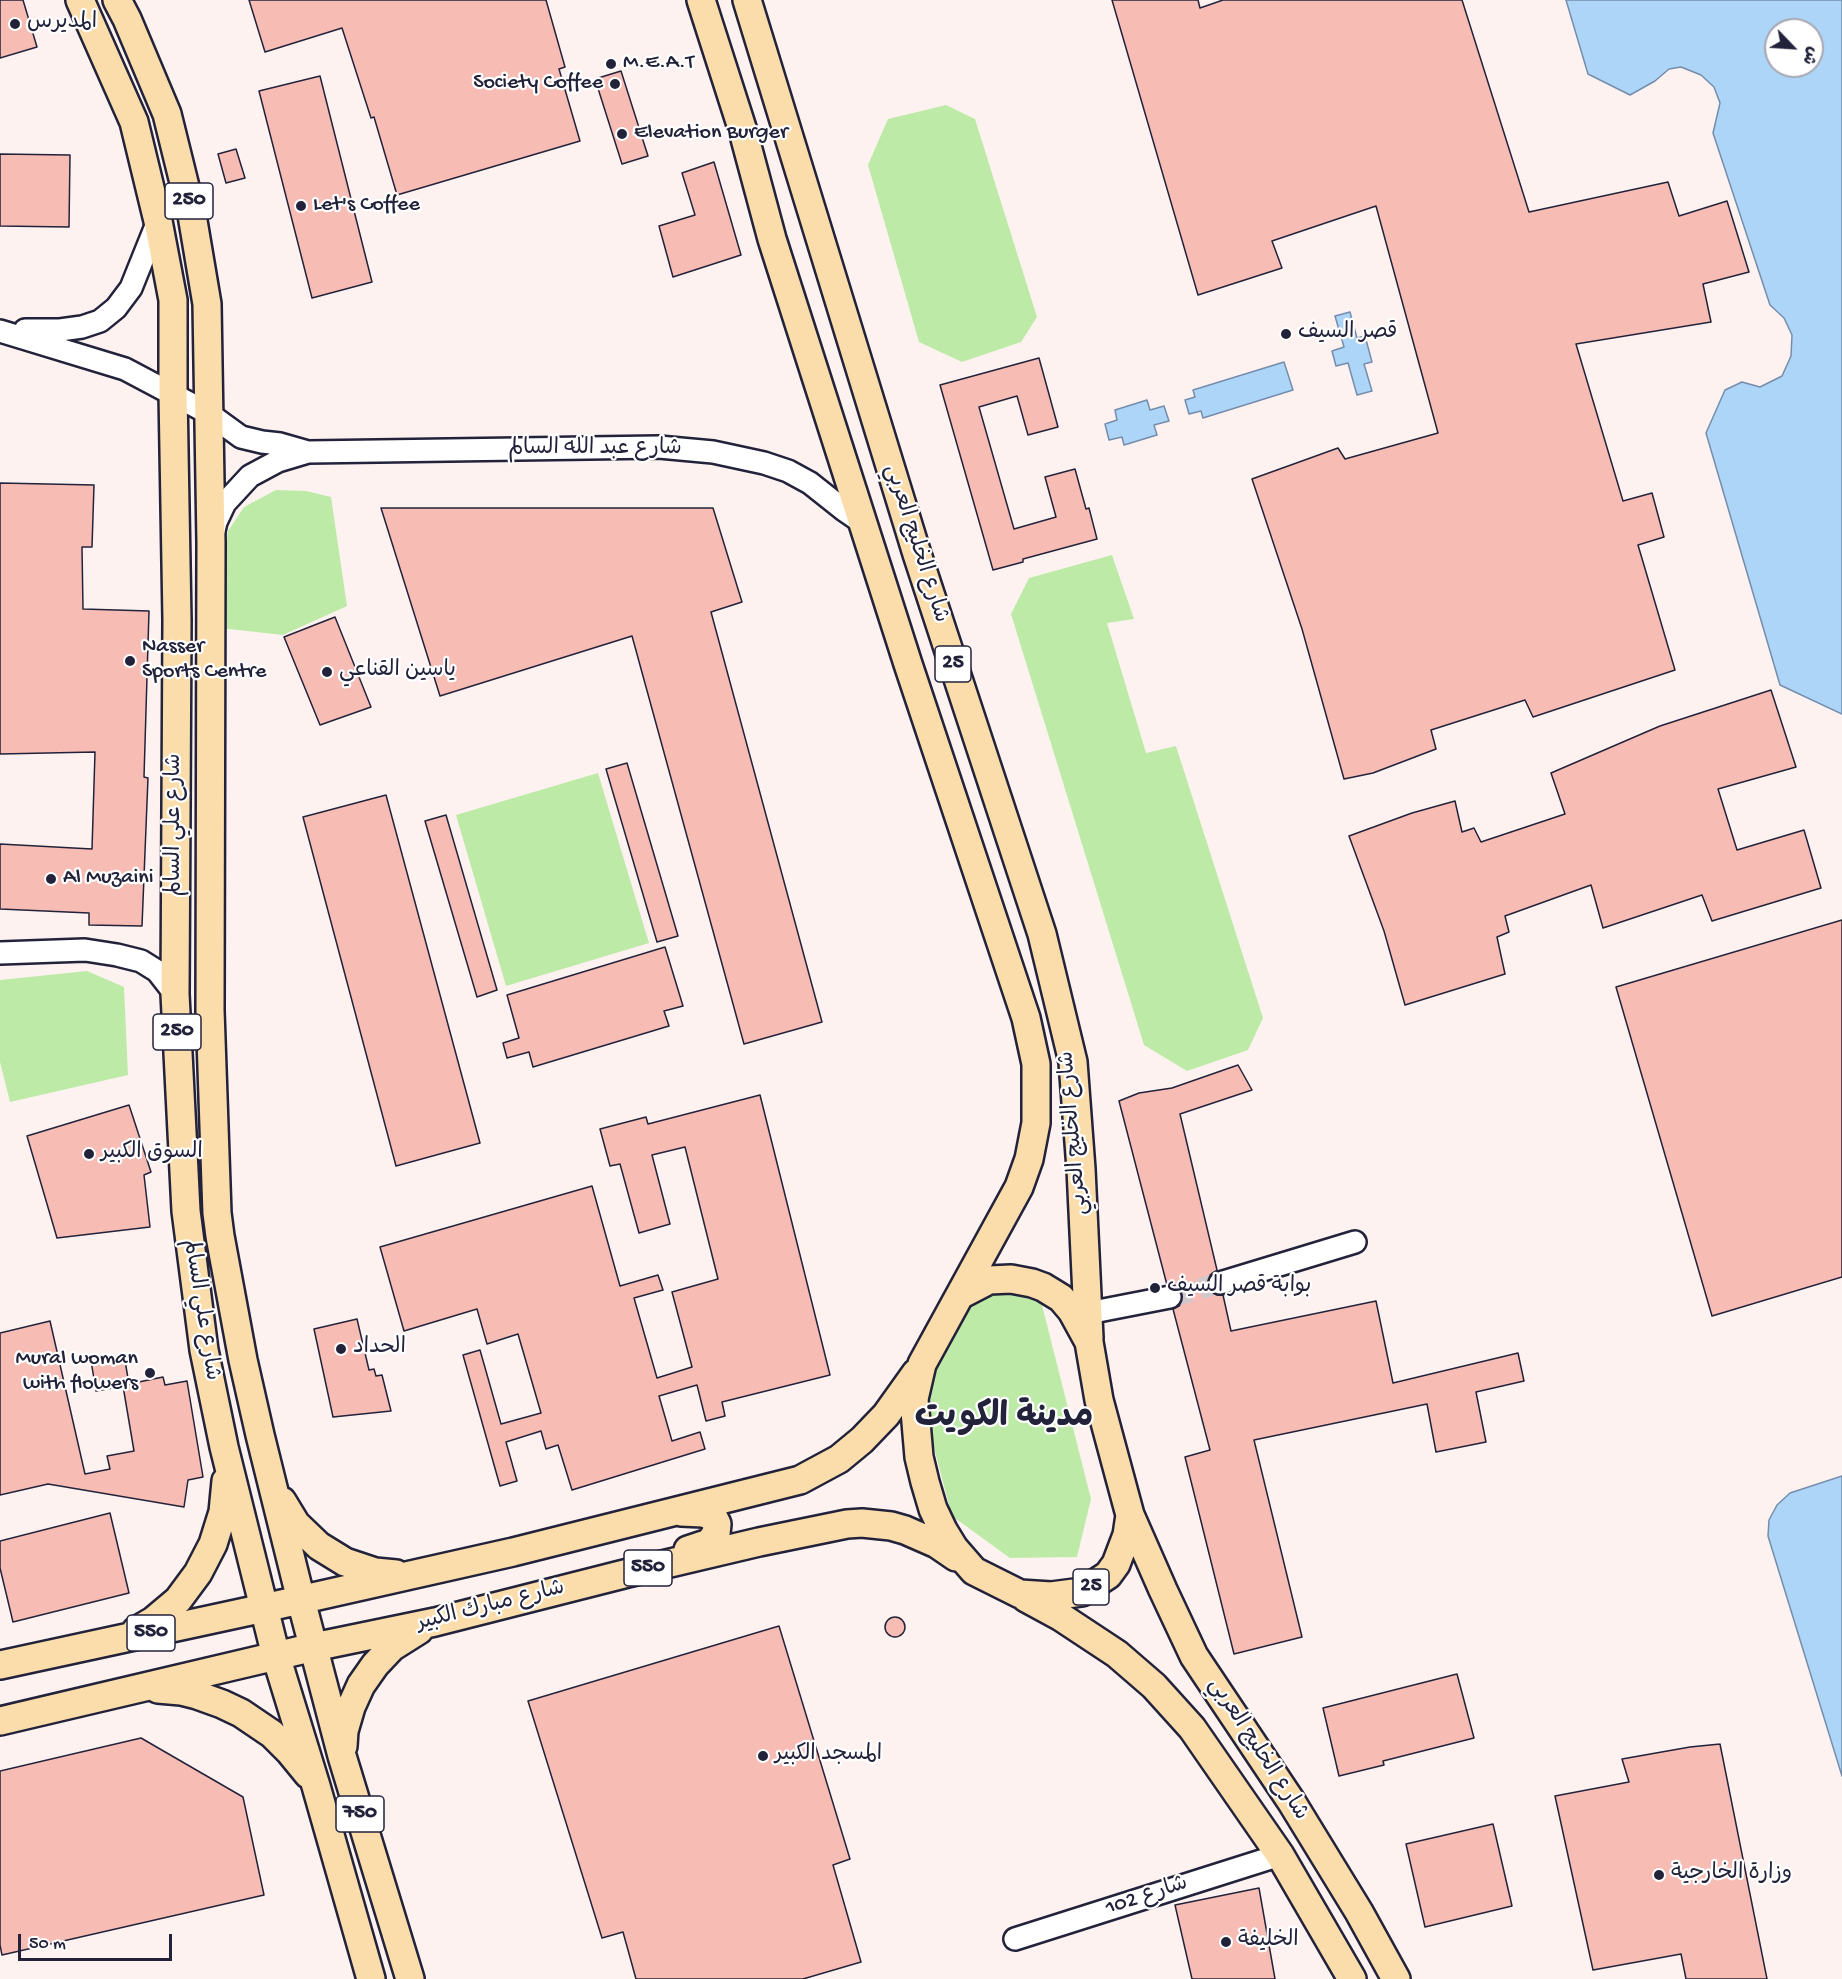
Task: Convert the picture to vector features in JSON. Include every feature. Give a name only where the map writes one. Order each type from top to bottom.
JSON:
[{"type":"main road","name":"شارع علي السالم","points":[[80,0],[134,122],[158,221],[173,300],[177,620],[175,994],[189,1235],[204,1350],[224,1447],[276,1656]]},
{"type":"main road","name":"شارع علي السالم","points":[[117,0],[168,114],[192,215],[207,304],[211,543],[210,1010],[217,1214],[243,1360],[314,1647]]},
{"type":"main road","name":"شارع الخليج العربي","points":[[701,0],[743,131],[772,239],[1026,1018],[1036,1064],[1036,1123],[1029,1159],[1019,1187],[960,1295]]},
{"type":"main road","name":"شارع الخليج العربي","points":[[747,0],[917,554],[1042,934],[1072,1062],[1081,1169],[1089,1342]]},
{"type":"main road","name":"25","points":[[1011,1279],[1032,1282],[1044,1287],[1061,1298],[1072,1311],[1089,1342],[1099,1400],[1130,1515],[1126,1535],[1116,1564],[1108,1575],[1093,1586],[1082,1592],[1063,1595],[1020,1594],[974,1570],[954,1548],[933,1509],[919,1457],[914,1399],[922,1364],[960,1295],[988,1280],[1011,1279]]},
{"type":"main road","name":"550","points":[[0,1665],[525,1549],[800,1480],[839,1459],[862,1440],[886,1415],[922,1364]]},
{"type":"main road","points":[[125,1638],[153,1621],[178,1600],[198,1574],[213,1544],[223,1512],[226,1480],[224,1447]]},
{"type":"main road","points":[[269,1468],[279,1498],[297,1524],[319,1546],[345,1562],[365,1569],[406,1575]]},
{"type":"main road","points":[[628,1573],[663,1558],[709,1543],[716,1534],[717,1524],[712,1516],[678,1511]]},
{"type":"main road","name":"شارع الخليج العربي","points":[[1130,1515],[1194,1656],[1291,1801],[1359,1912],[1396,1979]]},
{"type":"main road","name":"شارع مبارك الكبير","points":[[0,1721],[314,1647],[435,1622],[759,1542],[862,1522],[891,1526],[915,1533],[937,1544],[974,1570]]},
{"type":"main road","name":"شارع الخليج العربي","points":[[1020,1594],[1117,1654],[1154,1686],[1192,1728],[1280,1855],[1352,1979]]},
{"type":"main road","points":[[342,1756],[344,1731],[361,1685],[392,1647],[435,1622]]},
{"type":"main road","name":"750","points":[[314,1647],[342,1756],[410,1979]]},
{"type":"main road","name":"750","points":[[276,1656],[316,1785],[371,1979]]},
{"type":"main road","points":[[139,1687],[197,1695],[241,1713],[272,1734],[291,1752],[316,1785]]},
{"type":"street","name":"شارع عبد الله السالم","points":[[0,330],[60,330],[82,327],[100,321],[116,308],[131,288],[158,221]]},
{"type":"street","name":"شارع عبد الله السالم","points":[[0,330],[125,369],[208,413],[241,437],[308,452],[659,447],[713,452],[764,463],[788,471],[810,483],[863,523]]},
{"type":"street","name":"شارع عبد الله السالم","points":[[211,543],[216,522],[225,503],[250,476],[278,461],[308,452]]},
{"type":"street","points":[[0,953],[86,950],[117,955],[141,961],[157,972],[175,994]]},
{"type":"street","points":[[1220,1282],[1355,1242]]},
{"type":"street","points":[[1088,1313],[1170,1297]]},
{"type":"street","name":"شارع 102","points":[[1015,1939],[1280,1855]]},
{"type":"green space","points":[[946,105],[975,119],[1037,317],[1021,342],[962,362],[919,342],[868,165],[888,119]]},
{"type":"green space","points":[[276,490],[306,491],[331,497],[347,606],[283,635],[220,628],[221,570],[228,531],[244,507]]},
{"type":"green space","points":[[1112,555],[1134,619],[1107,623],[1146,753],[1176,746],[1263,1018],[1248,1050],[1187,1071],[1144,1045],[1011,614],[1029,578]]},
{"type":"green space","points":[[598,773],[649,943],[506,986],[456,815]]},
{"type":"green space","points":[[87,971],[124,987],[128,1075],[10,1102],[0,1062],[0,980]]},
{"type":"green space","points":[[1004,1285],[1039,1293],[1091,1499],[1077,1557],[1010,1558],[952,1516],[933,1444],[924,1366],[961,1299]]},
{"type":"water","points":[[1566,0],[1842,0],[1842,714],[1780,685],[1706,433],[1725,390],[1742,382],[1760,387],[1782,376],[1791,356],[1792,335],[1784,318],[1770,305],[1713,133],[1720,103],[1714,87],[1701,75],[1681,67],[1669,69],[1655,81],[1630,95],[1588,74]]},
{"type":"water","points":[[1350,312],[1357,338],[1365,336],[1372,362],[1364,364],[1372,391],[1357,395],[1348,363],[1336,366],[1332,351],[1344,347],[1335,316]]},
{"type":"water","points":[[1284,362],[1293,390],[1203,418],[1201,411],[1189,414],[1185,400],[1195,397],[1193,390]]},
{"type":"water","points":[[1147,400],[1150,410],[1164,406],[1169,421],[1154,425],[1157,435],[1124,445],[1122,437],[1109,440],[1105,424],[1117,420],[1115,410]]},
{"type":"water","points":[[1842,1476],[1842,1776],[1768,1536],[1769,1520],[1777,1505],[1790,1493]]},
{"type":"building","name":"المديرس","points":[[0,0],[23,0],[37,47],[0,58]]},
{"type":"building","points":[[249,0],[546,0],[565,67],[559,69],[580,141],[397,195],[374,117],[371,118],[342,28],[265,52]]},
{"type":"building","points":[[1112,0],[1198,0],[1200,8],[1223,0],[1462,0],[1529,212],[1668,182],[1679,216],[1727,201],[1749,272],[1703,284],[1711,322],[1576,344],[1623,501],[1652,493],[1664,537],[1638,545],[1675,670],[1533,717],[1525,700],[1431,730],[1436,749],[1373,773],[1344,779],[1302,629],[1252,479],[1338,448],[1345,459],[1438,433],[1376,206],[1272,241],[1282,268],[1198,295]]},
{"type":"building","points":[[621,71],[648,156],[622,164],[595,79]]},
{"type":"building","points":[[320,76],[372,282],[312,298],[259,91]]},
{"type":"building","points":[[236,149],[245,178],[226,183],[218,154]]},
{"type":"building","points":[[0,154],[70,155],[69,227],[0,226]]},
{"type":"building","points":[[714,162],[741,255],[673,277],[659,226],[695,215],[682,173]]},
{"type":"building","points":[[1039,358],[1058,427],[1028,435],[1017,396],[979,407],[1014,529],[1056,517],[1045,477],[1075,469],[1097,539],[1023,559],[1023,562],[993,570],[940,385]]},
{"type":"building","points":[[0,483],[94,485],[92,547],[82,547],[83,609],[149,611],[144,777],[148,778],[142,926],[89,925],[89,913],[0,909],[0,844],[92,849],[95,752],[0,754]]},
{"type":"building","points":[[381,508],[713,508],[742,602],[711,612],[822,1022],[744,1044],[632,636],[440,696]]},
{"type":"building","name":"ياسين القناعي","points":[[335,617],[371,707],[320,725],[284,637]]},
{"type":"building","points":[[1771,690],[1796,767],[1718,789],[1737,850],[1804,830],[1821,888],[1712,921],[1702,895],[1603,928],[1591,885],[1505,916],[1509,932],[1497,937],[1505,974],[1405,1005],[1384,931],[1349,836],[1412,813],[1455,801],[1462,832],[1474,828],[1481,842],[1565,814],[1551,773],[1660,726]]},
{"type":"building","points":[[627,763],[678,936],[657,942],[606,769]]},
{"type":"building","points":[[386,795],[480,1143],[396,1166],[303,817]]},
{"type":"building","points":[[446,815],[497,990],[477,997],[425,821]]},
{"type":"building","points":[[1842,920],[1842,1277],[1712,1316],[1616,987]]},
{"type":"building","points":[[665,947],[683,1006],[664,1011],[669,1026],[533,1067],[529,1052],[507,1058],[503,1043],[519,1038],[507,995]]},
{"type":"building","points":[[1238,1065],[1252,1090],[1180,1114],[1217,1270],[1210,1275],[1208,1286],[1212,1293],[1223,1295],[1231,1331],[1376,1301],[1393,1383],[1518,1353],[1524,1381],[1476,1392],[1486,1442],[1436,1452],[1427,1404],[1254,1440],[1302,1637],[1234,1654],[1185,1457],[1210,1450],[1173,1309],[1182,1302],[1182,1294],[1175,1285],[1167,1285],[1119,1101],[1139,1093],[1172,1088]]},
{"type":"building","points":[[760,1095],[830,1375],[722,1402],[725,1416],[706,1421],[697,1385],[659,1396],[672,1441],[700,1432],[705,1449],[572,1490],[558,1445],[546,1449],[541,1431],[506,1442],[517,1481],[500,1486],[463,1355],[480,1350],[501,1424],[541,1413],[518,1334],[487,1344],[477,1309],[404,1331],[380,1247],[592,1186],[620,1286],[658,1275],[663,1290],[634,1298],[657,1378],[692,1367],[672,1292],[718,1279],[685,1147],[652,1155],[670,1224],[639,1233],[620,1164],[610,1166],[600,1129],[646,1117],[648,1124]]},
{"type":"building","name":"السوق الكبير","points":[[129,1105],[151,1172],[144,1175],[150,1227],[57,1238],[27,1136]]},
{"type":"building","name":"الحداد","points":[[357,1319],[369,1370],[374,1369],[376,1376],[382,1375],[391,1411],[333,1417],[314,1329]]},
{"type":"building","points":[[50,1321],[85,1474],[110,1469],[107,1456],[134,1451],[123,1386],[96,1391],[91,1361],[124,1355],[129,1384],[163,1377],[165,1385],[187,1381],[203,1477],[188,1480],[184,1507],[48,1484],[0,1495],[0,1333]]},
{"type":"building","points":[[110,1513],[129,1593],[13,1622],[0,1568],[0,1541]]},
{"type":"building","points":[[895,1617],[902,1620],[905,1627],[902,1634],[895,1637],[888,1634],[885,1627],[888,1620]]},
{"type":"building","points":[[779,1626],[850,1859],[833,1865],[861,1962],[803,1979],[636,1979],[623,1932],[602,1938],[528,1701]]},
{"type":"building","points":[[1457,1674],[1474,1738],[1383,1761],[1384,1765],[1339,1776],[1323,1708]]},
{"type":"building","points":[[141,1738],[243,1797],[264,1895],[2,1955],[0,1945],[0,1771]]},
{"type":"building","name":"وزارة الخارجية","points":[[1720,1744],[1767,1979],[1686,1979],[1681,1954],[1593,1970],[1555,1796],[1629,1782],[1622,1759]]},
{"type":"building","points":[[1493,1824],[1512,1906],[1425,1927],[1406,1844]]},
{"type":"building","name":"الخليفة","points":[[1259,1888],[1275,1979],[1192,1979],[1175,1905]]},
{"type":"tunnel","points":[[1170,1297],[1220,1283]]},
{"type":"place","name":"المديرس","points":[[15,24]]},
{"type":"place","name":"M.E.A.T","points":[[611,64]]},
{"type":"place","name":"Society Coffee","points":[[615,84]]},
{"type":"place","name":"Elevation Burger","points":[[622,134]]},
{"type":"place","name":"Let's Coffee","points":[[301,206]]},
{"type":"place","name":"قصر السيف","points":[[1286,334]]},
{"type":"place","name":"Nasser Sports Centre","points":[[130,661]]},
{"type":"place","name":"ياسين القناعي","points":[[327,672]]},
{"type":"place","name":"Al Muzaini","points":[[51,879]]},
{"type":"place","name":"السوق الكبير","points":[[89,1154]]},
{"type":"place","name":"بوابة قصر السيف","points":[[1155,1288]]},
{"type":"place","name":"الحداد","points":[[341,1349]]},
{"type":"place","name":"Mural woman with flowers","points":[[150,1373]]},
{"type":"place","name":"المسجد الكبير","points":[[763,1756]]},
{"type":"place","name":"وزارة الخارجية","points":[[1659,1875]]},
{"type":"place","name":"الخليفة","points":[[1226,1942]]},
{"type":"district","name":"مدينة الكويت","points":[[1004,1420]]}]
